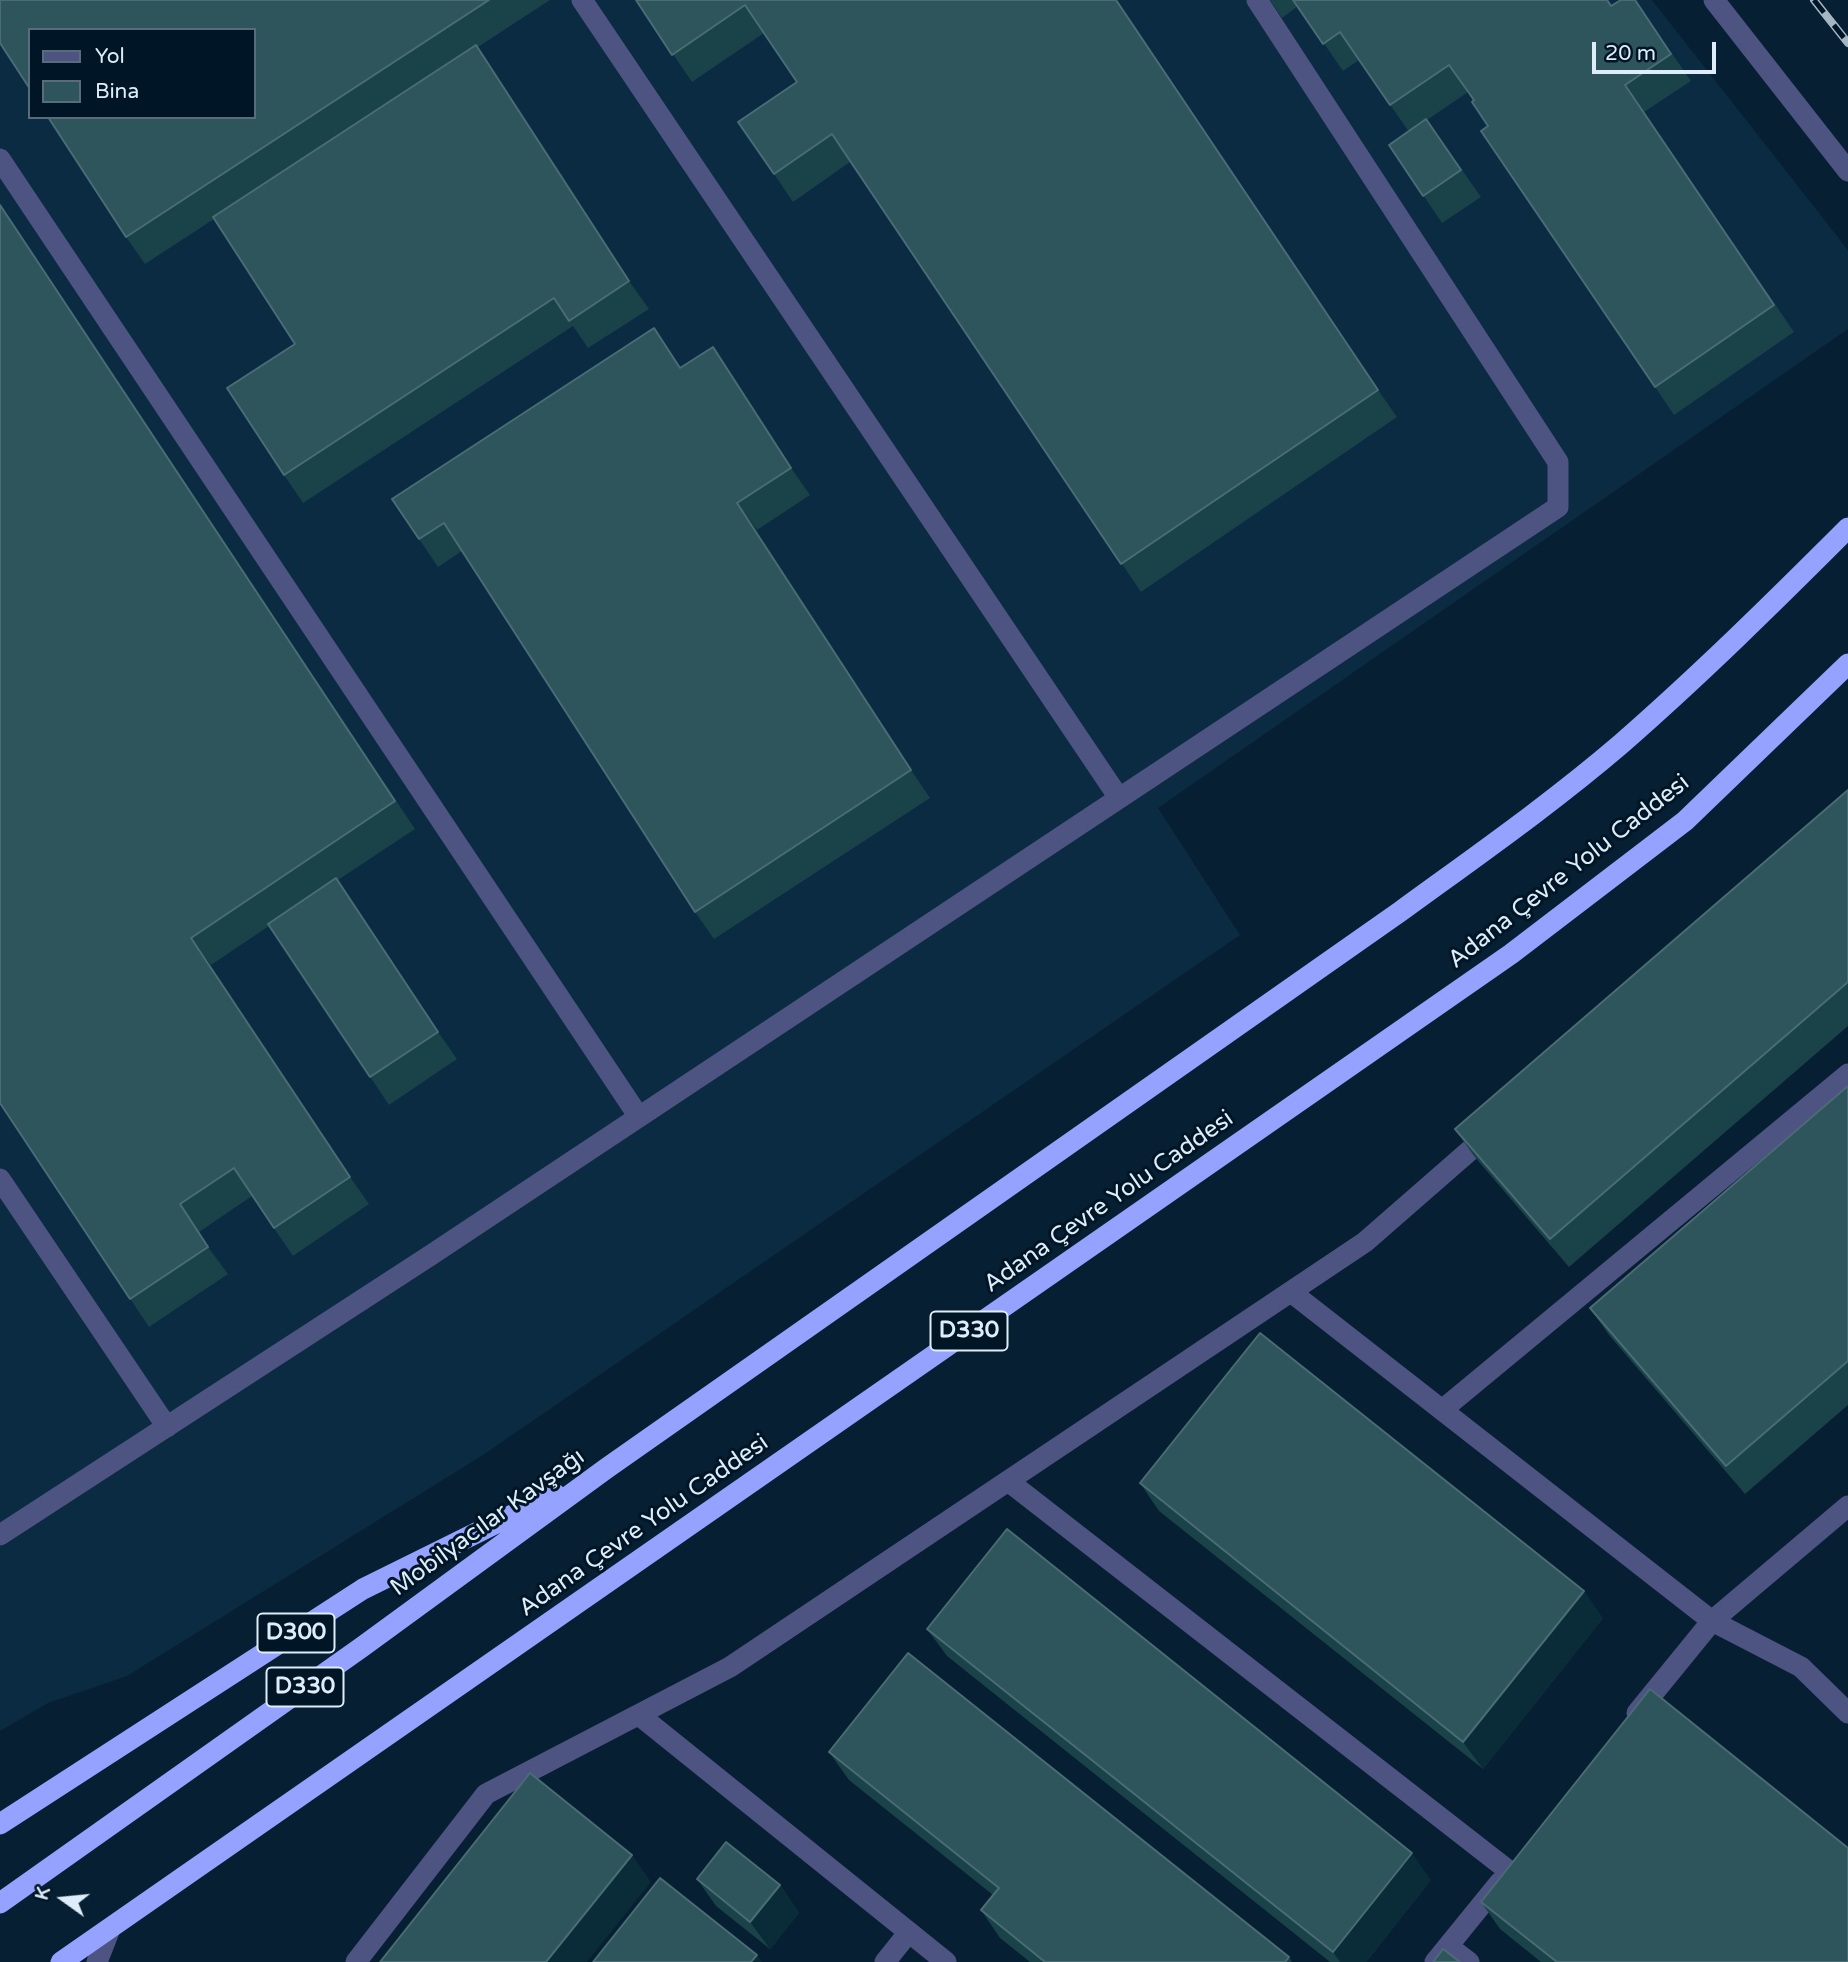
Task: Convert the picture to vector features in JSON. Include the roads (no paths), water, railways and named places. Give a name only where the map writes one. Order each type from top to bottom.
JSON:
[{"type":"highway","name":"D330","points":[[607,1468],[1505,835],[1620,745],[1739,637],[1848,528]]},
{"type":"highway","name":"Adana Çevre Yolu Caddesi","points":[[61,1962],[1511,954],[1685,821],[1848,664]]},
{"type":"highway","name":"Mobilyacılar Kavşağı","points":[[0,1824],[362,1589],[607,1468]]},
{"type":"highway","name":"Mobilyacılar Kavşağı","points":[[0,1903],[362,1647],[607,1468]]},
{"type":"street","points":[[582,0],[1119,798]]},
{"type":"street","points":[[0,1535],[639,1117],[1558,507],[1558,462],[1257,0]]},
{"type":"street","points":[[1714,0],[1848,171]]},
{"type":"street","points":[[0,159],[639,1117]]},
{"type":"street","points":[[1442,1410],[1848,1074]]},
{"type":"street","points":[[356,1962],[486,1794],[730,1667],[1364,1242],[1512,1115]]},
{"type":"street","points":[[0,1179],[167,1427]]},
{"type":"street","points":[[1291,1292],[1712,1621],[1801,1667],[1848,1713]]},
{"type":"street","points":[[1009,1481],[1513,1866],[1441,1954],[1469,1962]]},
{"type":"street","points":[[1623,1730],[1712,1621],[1848,1506]]},
{"type":"street","points":[[639,1715],[946,1962]]},
{"type":"street","points":[[97,1962],[110,1929]]},
{"type":"street","points":[[885,1962],[909,1932]]},
{"type":"railway","points":[[1814,0],[1848,43]]}]
